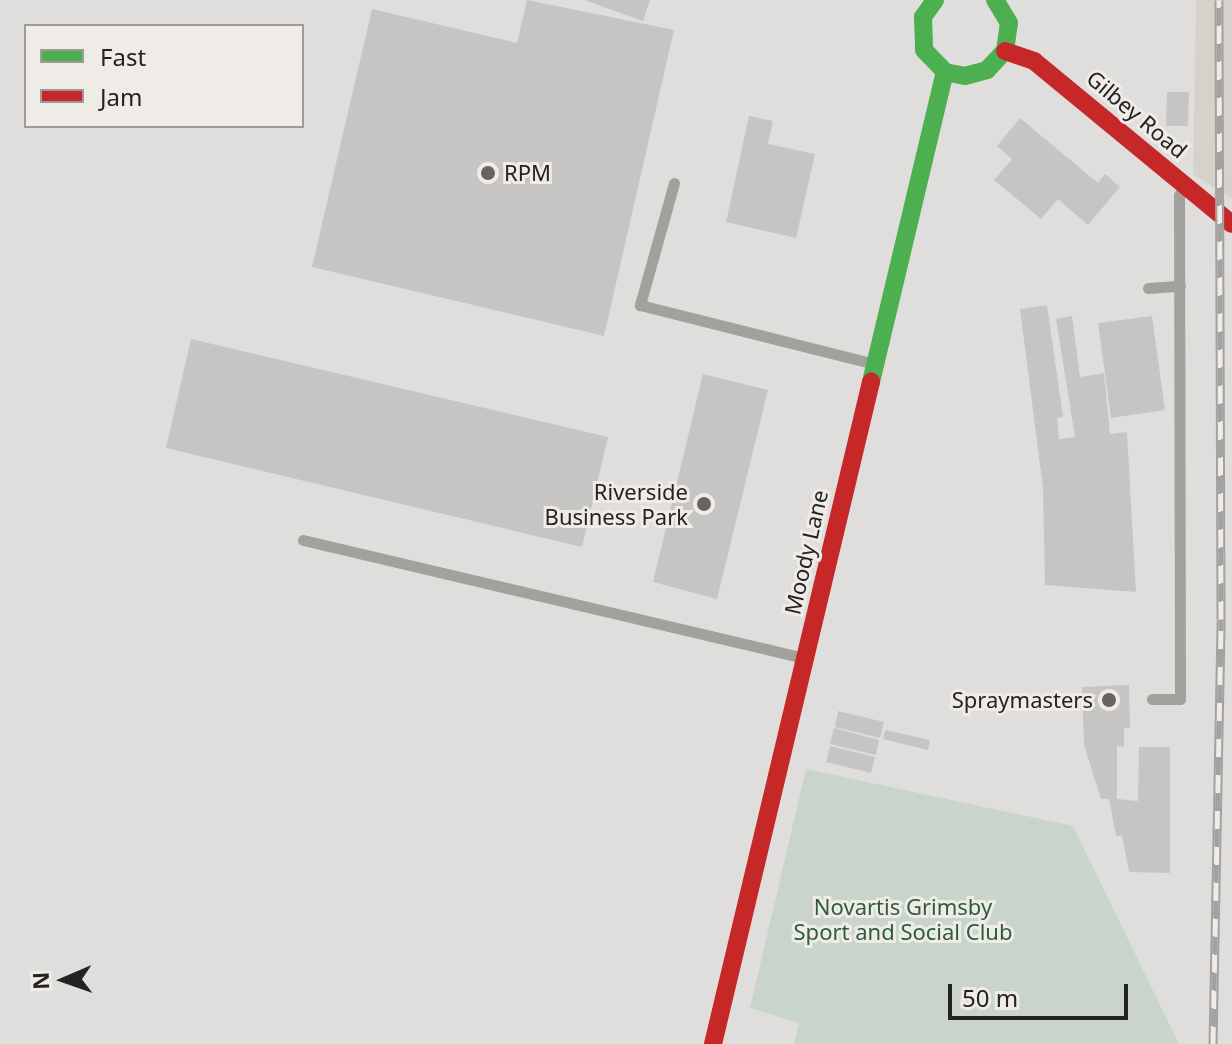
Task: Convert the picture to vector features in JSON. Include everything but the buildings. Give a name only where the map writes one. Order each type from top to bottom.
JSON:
[{"type":"street","points":[[935,0],[920,33],[924,50],[945,72],[980,74],[1005,51],[1009,23],[995,0]]},
{"type":"street","name":"Gilbey Road","points":[[1005,51],[1034,61],[1232,224]]},
{"type":"street","name":"Moody Lane","points":[[713,1044],[945,72]]},
{"type":"lane","points":[[674,183],[640,305],[875,364]]},
{"type":"lane","points":[[1152,699],[1180,699],[1179,195],[1187,187]]},
{"type":"lane","points":[[1148,288],[1180,286]]},
{"type":"lane","points":[[303,540],[805,658]]},
{"type":"shaded area","points":[[1196,0],[1232,0],[1232,199],[1193,174]]},
{"type":"green space","name":"Novartis Grimsby Sport and Social Club","points":[[806,769],[1073,826],[1179,1044],[794,1044],[799,1023],[750,1008]]},
{"type":"railway","points":[[1213,1044],[1221,619],[1219,0]]},
{"type":"traffic: fast","points":[[935,0],[923,17],[924,50],[945,72],[965,76],[987,70],[1005,51],[1009,23],[995,0]]},
{"type":"traffic: fast","points":[[871,382],[945,72]]},
{"type":"traffic: jam","points":[[1005,51],[1034,61],[1232,224]]},
{"type":"traffic: jam","points":[[713,1044],[871,382]]},
{"type":"place","name":"RPM","points":[[488,173]]},
{"type":"place","name":"Riverside Business Park","points":[[704,504]]},
{"type":"place","name":"Spraymasters","points":[[1109,700]]}]
